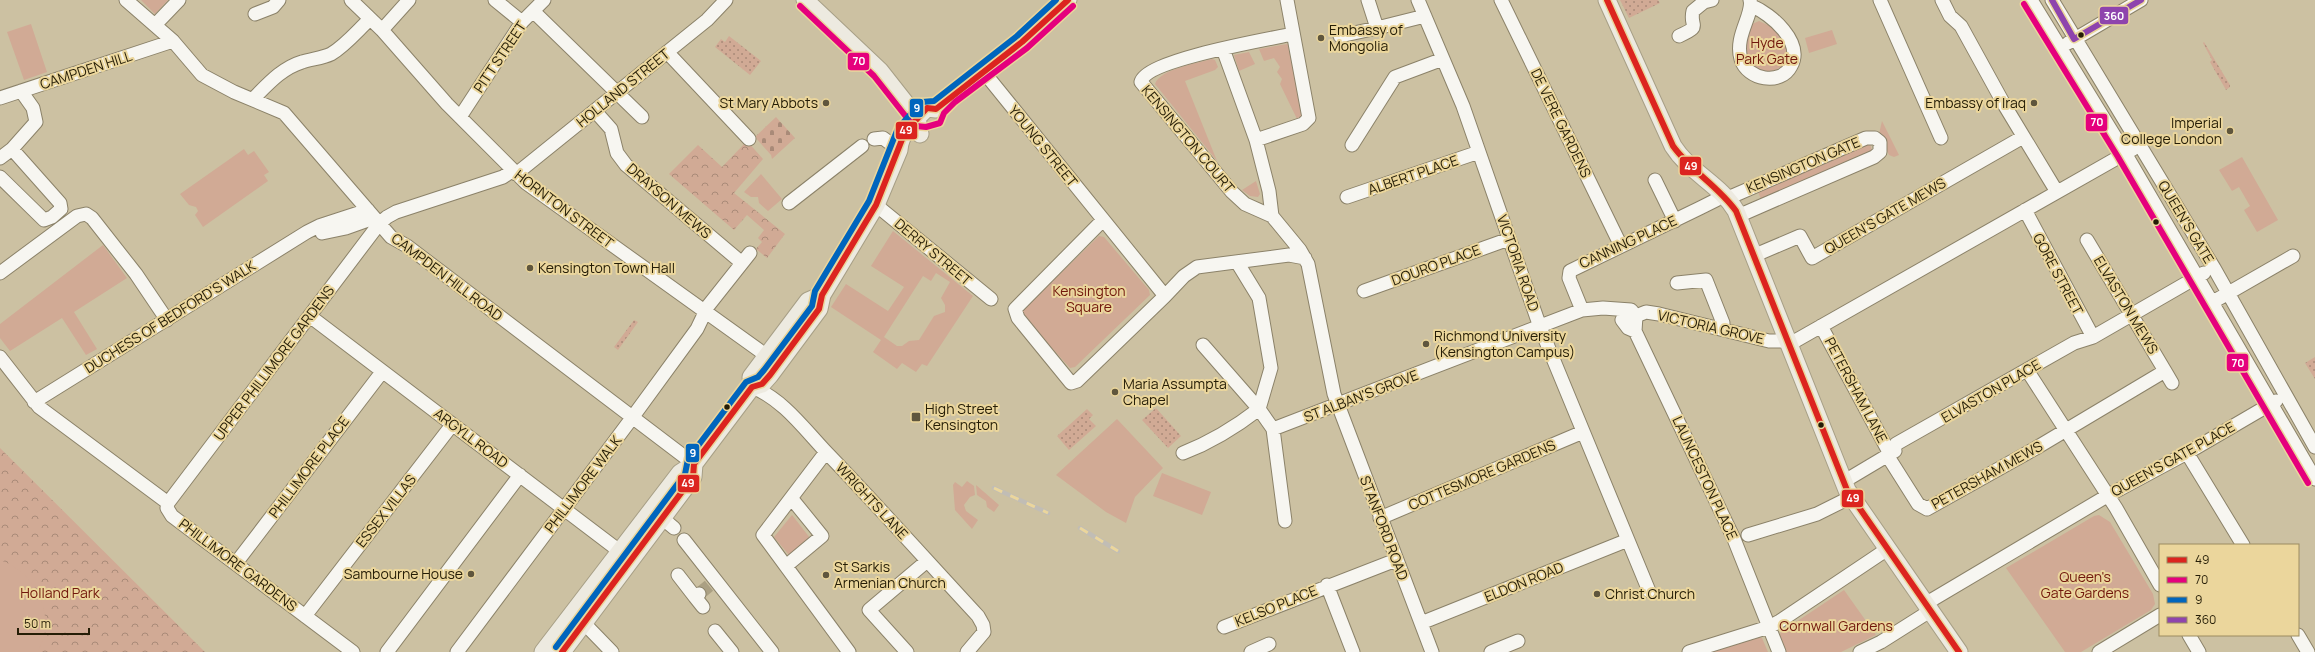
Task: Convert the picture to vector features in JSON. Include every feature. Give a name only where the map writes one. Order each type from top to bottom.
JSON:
[{"type":"main road","points":[[805,0],[880,71],[918,126]]},
{"type":"main road","points":[[543,652],[578,617],[626,555],[663,519],[680,473],[694,464],[752,387],[762,384],[798,340],[819,308],[822,295],[876,205],[899,150],[900,140],[925,119],[936,113],[983,71],[1022,42],[1068,0]]},
{"type":"main road","points":[[1607,0],[1673,146],[1688,166],[1725,195],[1738,216],[1843,482],[1851,497],[1886,550],[1959,652]]},
{"type":"main road","points":[[752,387],[751,377],[808,301],[822,295]]},
{"type":"main road","points":[[562,652],[578,617]]},
{"type":"street","name":"CAMPDEN HILL ROAD","points":[[126,0],[173,41],[202,74],[234,92],[284,113],[391,237],[407,246],[694,464]]},
{"type":"street","points":[[155,25],[179,0]]},
{"type":"street","points":[[255,14],[273,7],[279,0]]},
{"type":"street","name":"HORNTON STREET","points":[[351,0],[382,30],[460,117],[514,172],[565,212],[767,356]]},
{"type":"street","points":[[382,30],[409,0]]},
{"type":"street","points":[[495,0],[522,22]]},
{"type":"street","name":"PITT STREET","points":[[460,117],[522,22],[544,0]]},
{"type":"street","name":"HOLLAND STREET","points":[[374,217],[387,217],[396,212],[503,177],[514,172],[596,111],[707,20],[726,0]]},
{"type":"street","points":[[1256,140],[1303,124],[1309,118],[1287,0]]},
{"type":"street","points":[[1368,0],[1377,28]]},
{"type":"street","name":"VICTORIA ROAD","points":[[1418,0],[1463,106],[1540,327],[1649,591]]},
{"type":"street","name":"DE VERE GARDENS","points":[[1501,0],[1621,246]]},
{"type":"street","points":[[1679,36],[1692,30],[1694,26],[1693,11],[1704,2],[1712,0]]},
{"type":"street","points":[[1880,0],[1942,138]]},
{"type":"street","points":[[1942,0],[1950,16],[1961,26],[2023,137],[2056,192]]},
{"type":"street","name":"QUEEN'S GATE","points":[[2031,0],[2059,48],[2125,153],[2270,405],[2315,479]]},
{"type":"street","name":"QUEEN'S GATE","points":[[2052,0],[2074,39],[2214,268],[2315,447]]},
{"type":"street","points":[[2059,48],[2141,0]]},
{"type":"street","points":[[1751,3],[1772,18],[1788,35],[1792,43],[1794,59],[1791,67],[1779,76],[1772,78],[1754,76],[1748,72],[1741,58],[1741,33],[1751,3]]},
{"type":"street","points":[[532,11],[642,117]]},
{"type":"street","points":[[1340,36],[1425,16]]},
{"type":"street","points":[[253,99],[271,81],[287,69],[300,62],[330,54],[338,50],[370,19]]},
{"type":"street","name":"KENSINGTON COURT","points":[[1294,34],[1223,49],[1158,67],[1147,73],[1141,82],[1232,192],[1245,204],[1272,216],[1305,258]]},
{"type":"street","name":"CAMPDEN HILL","points":[[0,98],[173,41]]},
{"type":"street","points":[[1223,49],[1256,140],[1269,192],[1272,216]]},
{"type":"street","points":[[667,52],[749,139]]},
{"type":"street","points":[[1352,145],[1395,77],[1443,59]]},
{"type":"street","name":"YOUNG STREET","points":[[983,71],[1103,220]]},
{"type":"street","points":[[0,158],[12,149],[36,122],[33,108],[21,91]]},
{"type":"street","name":"DRAYSON MEWS","points":[[596,111],[611,129],[617,153],[626,165],[746,258]]},
{"type":"street","name":"QUEEN'S GATE MEWS","points":[[1753,256],[1800,236],[1812,258],[2023,137]]},
{"type":"street","points":[[874,139],[883,138],[899,150]]},
{"type":"street","name":"KENSINGTON GATE","points":[[1725,195],[1866,138],[1875,138],[1880,142],[1880,152],[1874,157],[1738,216]]},
{"type":"street","points":[[1788,343],[1822,326],[2139,145]]},
{"type":"street","points":[[789,203],[862,146]]},
{"type":"street","points":[[0,177],[44,220],[52,217],[61,209],[60,203],[12,149]]},
{"type":"street","name":"ALBERT PLACE","points":[[1347,198],[1479,152]]},
{"type":"street","points":[[1655,180],[1675,220]]},
{"type":"street","name":"CANNING PLACE","points":[[1582,310],[1568,272],[1725,195]]},
{"type":"street","name":"DERRY STREET","points":[[876,205],[991,299]]},
{"type":"street","name":"GORE STREET","points":[[2025,210],[2093,336]]},
{"type":"street","points":[[0,273],[77,216],[86,214],[92,218],[131,268],[167,320]]},
{"type":"street","name":"DUCHESS OF BEDFORD'S WALK","points":[[34,402],[306,232],[319,226],[374,217]]},
{"type":"street","name":"UPPER PHILLIMORE GARDENS","points":[[168,503],[311,316],[374,217]]},
{"type":"street","points":[[1165,296],[1103,220],[1015,309],[1018,318],[1068,382],[1074,383],[1165,296],[1184,276],[1197,267],[1289,255],[1305,258]]},
{"type":"street","name":"DOURO PLACE","points":[[1364,291],[1509,238]]},
{"type":"street","name":"ELVASTON MEWS","points":[[2087,240],[2172,383]]},
{"type":"street","points":[[2211,303],[2293,256]]},
{"type":"street","name":"PHILLIMORE WALK","points":[[457,652],[633,417],[697,329],[708,306],[746,258]]},
{"type":"street","name":"STANFORD ROAD","points":[[1305,258],[1334,394],[1432,652]]},
{"type":"street","points":[[1183,453],[1196,448],[1247,418],[1259,409],[1271,368],[1259,298],[1237,262]]},
{"type":"street","name":"ELVASTON PLACE","points":[[1843,482],[1890,453],[1896,444],[2028,374],[2074,343],[2093,336],[2214,268]]},
{"type":"street","points":[[1677,283],[1706,280],[1723,323],[1722,329]]},
{"type":"street","name":"VICTORIA GROVE","points":[[1582,310],[1603,308],[1632,313],[1646,312],[1700,323],[1769,341],[1788,343]]},
{"type":"street","name":"ST ALBAN'S GROVE","points":[[1273,429],[1582,310]]},
{"type":"street","name":"LAUNCESTON PLACE","points":[[1632,313],[1635,331],[1734,539],[1769,627]]},
{"type":"street","name":"ARGYLL ROAD","points":[[311,316],[382,372],[626,555]]},
{"type":"street","name":"PETERSHAM LANE","points":[[1822,326],[1890,453]]},
{"type":"street","points":[[1203,345],[1259,409],[1273,429],[1285,522]]},
{"type":"street","name":"PHILLIMORE GARDENS","points":[[0,357],[34,402],[168,503],[167,508],[172,516],[353,652]]},
{"type":"street","points":[[2064,431],[2165,371]]},
{"type":"street","name":"PHILLIMORE PLACE","points":[[236,563],[382,372]]},
{"type":"street","name":"QUEEN'S GATE PLACE","points":[[2028,374],[2107,496],[2187,453],[2285,396]]},
{"type":"street","name":"WRIGHTS LANE","points":[[752,387],[768,393],[826,452],[927,561],[983,625],[982,635],[967,652]]},
{"type":"street","name":"ESSEX VILLAS","points":[[305,616],[452,425]]},
{"type":"street","name":"PETERSHAM MEWS","points":[[1890,453],[1918,504],[1927,509],[2064,431]]},
{"type":"street","name":"COTTESMORE GARDENS","points":[[1380,518],[1583,432]]},
{"type":"street","points":[[826,452],[792,499],[763,535],[849,652]]},
{"type":"street","points":[[2187,453],[2242,544]]},
{"type":"street","points":[[387,652],[520,475]]},
{"type":"street","points":[[1860,652],[1881,642],[1927,608],[2107,496],[2159,583]]},
{"type":"street","points":[[1748,535],[1810,517],[1851,497]]},
{"type":"street","points":[[786,566],[822,536],[792,499]]},
{"type":"street","points":[[684,540],[713,582],[772,652]]},
{"type":"street","name":"ELDON ROAD","points":[[1421,623],[1628,540]]},
{"type":"street","points":[[1689,652],[1769,627],[1886,550]]},
{"type":"street","name":"KELSO PLACE","points":[[1224,627],[1327,585],[1396,560]]},
{"type":"street","points":[[907,652],[870,610],[927,561]]},
{"type":"street","points":[[678,575],[699,599]]},
{"type":"street","name":"KELSO PLACE","points":[[1327,585],[1353,652]]},
{"type":"street","points":[[2100,652],[2159,616]]},
{"type":"street","points":[[578,617],[612,652]]},
{"type":"street","points":[[1769,627],[1779,652]]},
{"type":"street","points":[[715,631],[732,652]]},
{"type":"street","points":[[2190,636],[2199,652]]},
{"type":"street","points":[[2299,636],[2308,652]]},
{"type":"street","points":[[1496,651],[1518,641]]},
{"type":"street","points":[[1252,652],[1269,644]]},
{"type":"green space","points":[[141,0],[168,0],[155,14]]},
{"type":"green space","points":[[1620,0],[1658,0],[1660,3],[1629,18]]},
{"type":"green space","name":"Hyde Park Gate","points":[[1759,21],[1774,28],[1786,40],[1788,60],[1777,69],[1764,71],[1753,69],[1746,52],[1752,24]]},
{"type":"green space","points":[[31,24],[47,72],[24,80],[7,32]]},
{"type":"green space","points":[[1832,30],[1837,44],[1809,53],[1805,38]]},
{"type":"green space","points":[[729,36],[761,61],[750,75],[715,47],[721,39],[725,42]]},
{"type":"green space","points":[[2204,42],[2230,85],[2230,87],[2226,90],[2210,62],[2212,60],[2203,43]]},
{"type":"green space","points":[[1287,44],[1290,46],[1302,115],[1297,119],[1280,84],[1282,79],[1277,72],[1280,67],[1274,58],[1264,61],[1259,49]]},
{"type":"green space","points":[[1249,52],[1255,64],[1239,71],[1234,55]]},
{"type":"green space","points":[[1212,59],[1215,60],[1218,67],[1215,70],[1185,81],[1217,161],[1155,84],[1164,74],[1180,67]]},
{"type":"green space","points":[[776,117],[795,138],[772,159],[771,155],[755,137]]},
{"type":"green space","points":[[1882,121],[1899,155],[1894,157],[1889,155],[1879,134]]},
{"type":"green space","points":[[747,141],[763,159],[734,193],[785,234],[767,258],[756,249],[762,242],[758,238],[764,230],[747,215],[734,230],[669,174],[698,145],[722,167]]},
{"type":"green space","points":[[1866,142],[1870,144],[1872,151],[1761,199],[1757,190]]},
{"type":"green space","points":[[244,149],[248,155],[254,151],[269,172],[264,175],[268,181],[203,227],[195,215],[198,211],[196,207],[189,205],[180,194]]},
{"type":"green space","points":[[2242,157],[2278,220],[2257,232],[2244,210],[2250,206],[2239,187],[2232,191],[2219,170]]},
{"type":"green space","points":[[761,174],[782,199],[768,211],[759,203],[758,197],[751,197],[744,192]]},
{"type":"green space","points":[[1256,181],[1260,194],[1258,197],[1250,196],[1242,190]]},
{"type":"green space","points":[[893,231],[973,296],[927,366],[922,364],[916,372],[902,363],[897,369],[873,352],[881,340],[831,307],[846,284],[888,311],[904,287],[871,266]],"holes":[[[936,273],[950,282],[941,298],[945,305],[945,312],[934,316],[919,340],[909,341],[902,346],[897,346],[884,337],[923,276],[931,281]]]},
{"type":"green space","name":"Kensington Square","points":[[1099,236],[1104,237],[1149,290],[1150,295],[1075,367],[1070,368],[1022,315],[1022,311]]},
{"type":"green space","points":[[103,245],[127,278],[74,312],[97,349],[86,355],[62,318],[10,351],[0,338],[0,324]]},
{"type":"green space","points":[[634,320],[638,322],[618,350],[614,347]]},
{"type":"green space","points":[[2315,357],[2315,379],[2305,363]]},
{"type":"green space","points":[[1156,408],[1181,436],[1168,448],[1142,420]]},
{"type":"green space","points":[[1087,409],[1093,415],[1089,419],[1096,426],[1069,450],[1057,436]]},
{"type":"green space","points":[[1117,419],[1163,468],[1135,497],[1126,523],[1106,512],[1056,475]]},
{"type":"green space","name":"Holland Park","points":[[0,448],[205,652],[0,652]]},
{"type":"green space","points":[[1162,473],[1211,492],[1202,515],[1153,496]]},
{"type":"green space","points":[[967,481],[974,486],[975,495],[970,497],[964,505],[966,511],[978,520],[972,529],[955,510],[953,485],[955,482],[962,487]]},
{"type":"green space","points":[[976,485],[999,505],[994,512],[987,507],[986,501],[977,495]]},
{"type":"green space","points":[[792,515],[810,538],[789,555],[774,537]]},
{"type":"green space","name":"Queen's Gate Gardens","points":[[2099,515],[2110,522],[2153,594],[2155,604],[2151,610],[2081,652],[2065,652],[2006,568],[2094,516]]},
{"type":"green space","points":[[0,560],[13,566],[24,575],[34,586],[40,598],[44,611],[45,625],[43,639],[37,652],[0,652]]},
{"type":"green space","name":"Cornwall Gardens","points":[[1844,590],[1876,635],[1841,652],[1785,652],[1779,636],[1781,632]]},
{"type":"green space","name":"Cornwall Gardens","points":[[1756,637],[1762,638],[1768,652],[1709,652]]},
{"type":"tunnel","points":[[699,594],[711,584]]},
{"type":"railway","points":[[994,488],[1048,513]]},
{"type":"railway","points":[[1080,528],[1118,551]]},
{"type":"transit line","name":"9","points":[[556,647],[685,474],[688,459],[746,382],[758,377],[812,306],[815,291],[869,201],[898,128],[922,102],[934,101],[1017,36],[1056,0]]},
{"type":"transit line","name":"49","points":[[562,652],[693,477],[694,464],[752,387],[762,384],[770,375],[819,309],[822,295],[876,205],[905,132],[927,108],[936,109],[1022,42],[1068,0]]},
{"type":"transit line","name":"49","points":[[1607,0],[1673,146],[1680,155],[1721,194],[1736,211],[1847,490],[1959,652]]},
{"type":"transit line","name":"360","points":[[2052,0],[2074,39],[2141,0]]},
{"type":"transit line","name":"70","points":[[2024,4],[2118,157],[2308,483]]},
{"type":"transit line","name":"70","points":[[800,6],[874,76],[911,123]]},
{"type":"transit line","name":"70","points":[[916,126],[926,127],[940,123],[944,113],[955,102],[1027,48],[1073,6]]},
{"type":"place","name":"Embassy of Mongolia","points":[[1321,38]]},
{"type":"place","name":"St Mary Abbots","points":[[826,103]]},
{"type":"place","name":"Embassy of Iraq","points":[[2034,103]]},
{"type":"place","name":"Imperial College London","points":[[2230,131]]},
{"type":"place","name":"Kensington Town Hall","points":[[530,268]]},
{"type":"place","name":"Richmond University (Kensington Campus)","points":[[1426,344]]},
{"type":"place","name":"Maria Assumpta Chapel","points":[[1115,392]]},
{"type":"place","name":"High Street Kensington","points":[[916,417]]},
{"type":"place","name":"Sambourne House","points":[[471,574]]},
{"type":"place","name":"St Sarkis Armenian Church","points":[[826,575]]},
{"type":"place","name":"Christ Church","points":[[1597,594]]}]
